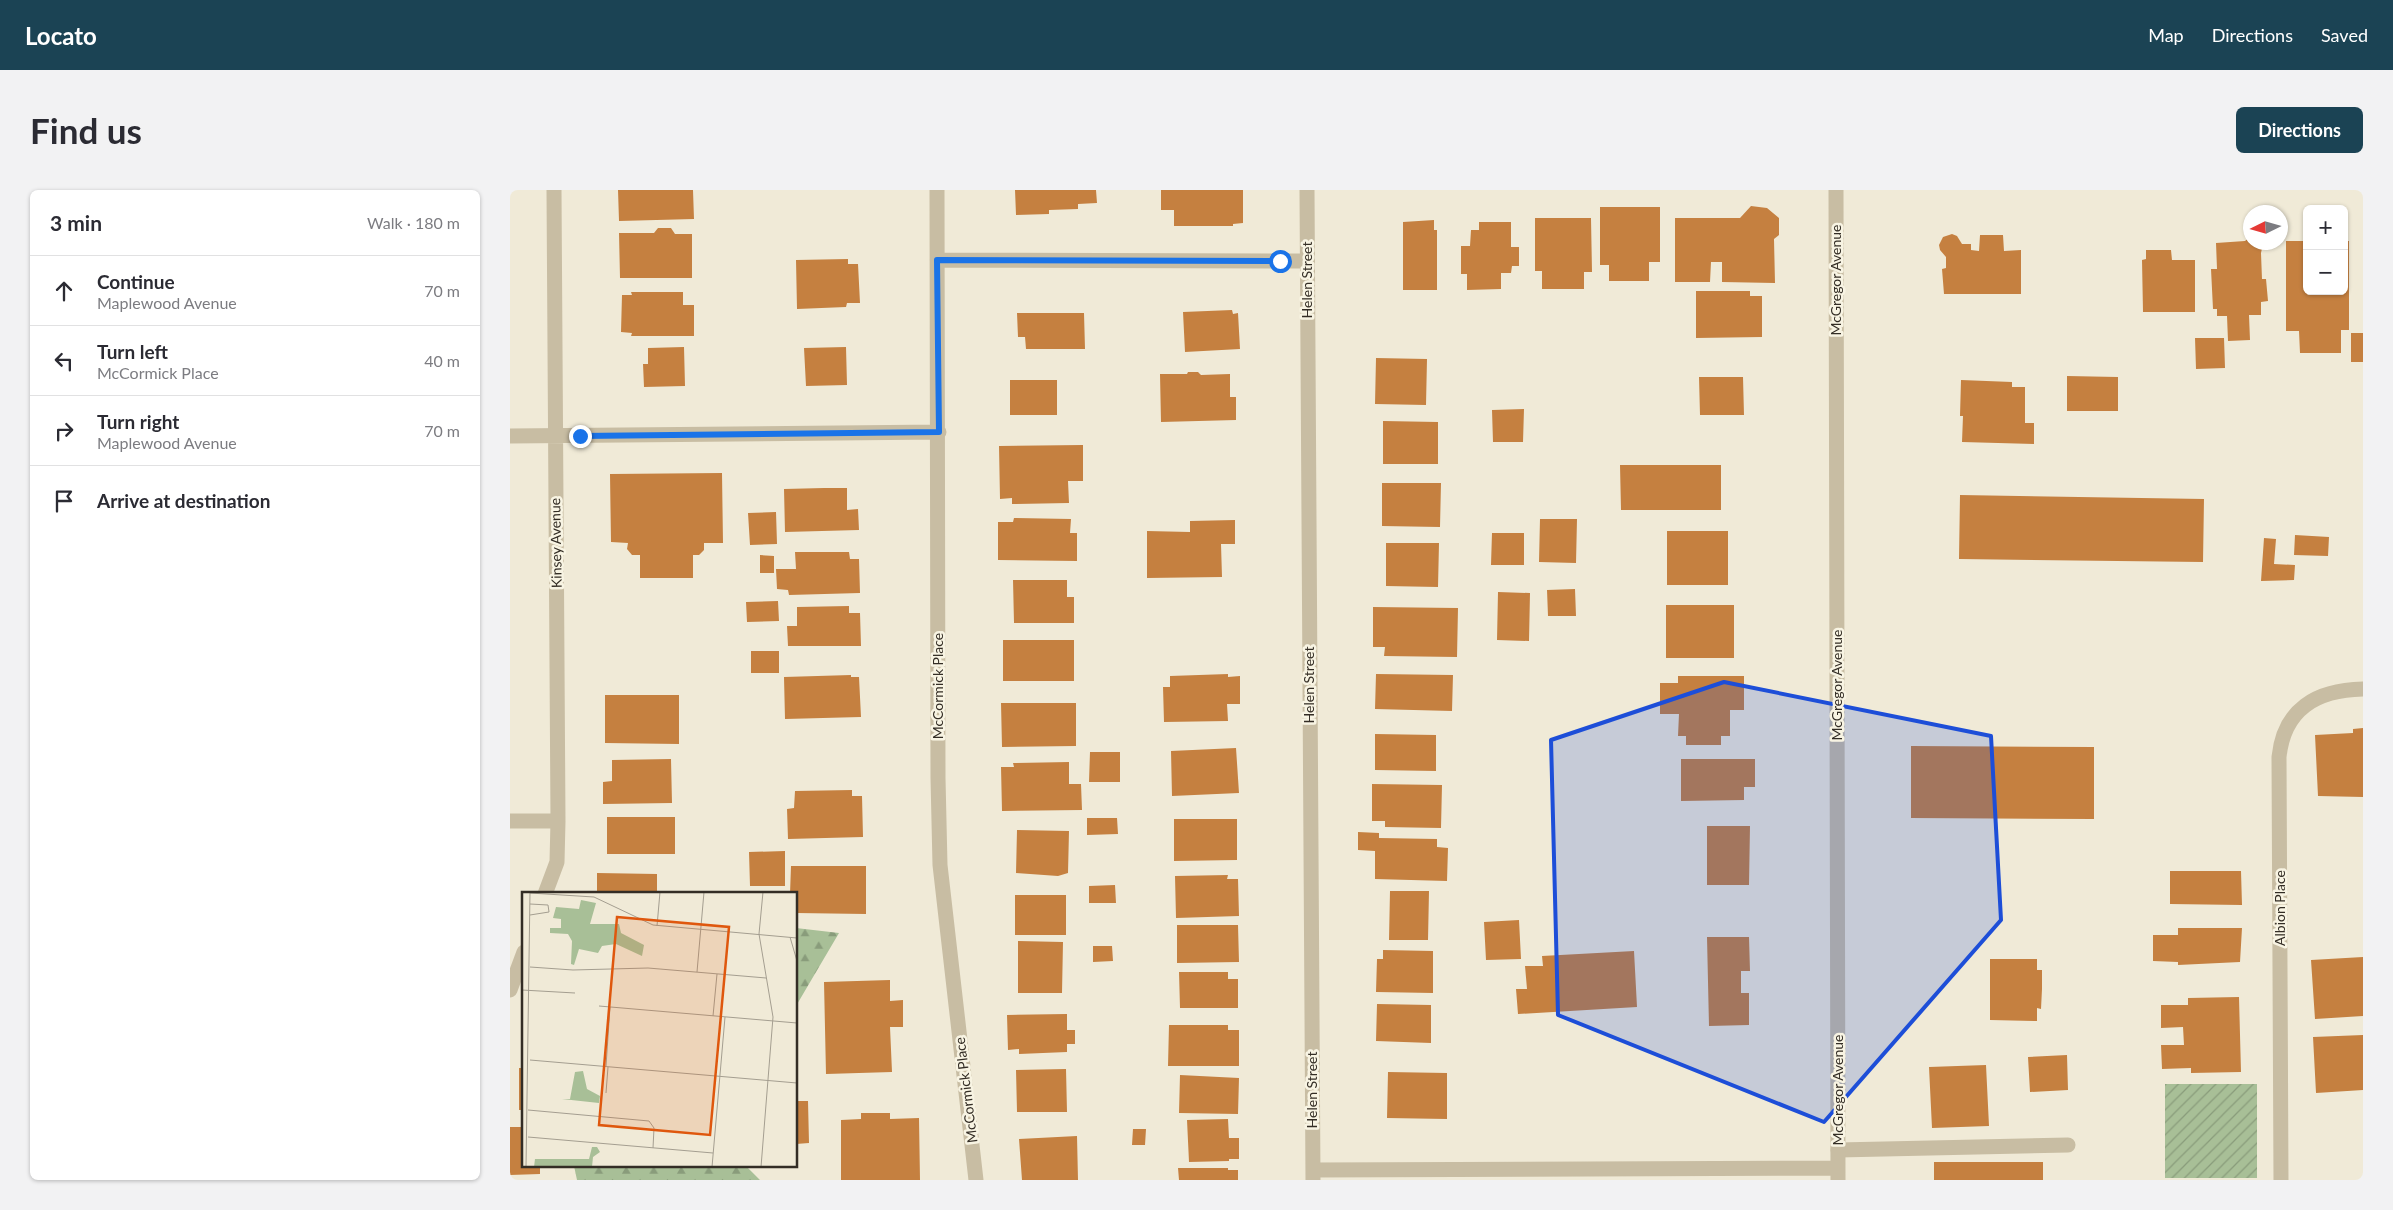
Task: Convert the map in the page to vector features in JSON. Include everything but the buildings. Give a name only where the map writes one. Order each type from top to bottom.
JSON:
[{"type":"street","name":"Kinsey Avenue","points":[[546,892],[557,862],[558,821],[554,436],[554,190]]},
{"type":"street","name":"McCormick Place","points":[[937,190],[939,432],[938,778],[940,865],[976,1180]]},
{"type":"street","name":"Helen Street","points":[[1307,190],[1313,1175]]},
{"type":"street","name":"McGregor Avenue","points":[[1836,190],[1838,1174]]},
{"type":"street","points":[[937,260],[1306,261]]},
{"type":"street","points":[[510,436],[939,432]]},
{"type":"street","name":"Albion Place","points":[[2281,1180],[2279,777],[2281,739],[2292,716],[2304,705],[2325,695],[2346,689],[2363,689]]},
{"type":"street","points":[[510,821],[558,821]]},
{"type":"street","points":[[510,990],[522,957]]},
{"type":"street","points":[[1838,1150],[2068,1145]]},
{"type":"street","points":[[1313,1175],[1838,1174]]},
{"type":"highlighted area","points":[[1724,682],[1991,736],[2001,920],[1824,1122],[1558,1015],[1551,740]]},
{"type":"green space","points":[[798,928],[839,933],[798,1003]]},
{"type":"green space","points":[[2165,1084],[2257,1084],[2257,1178],[2165,1178]]},
{"type":"green space","points":[[574,1168],[748,1168],[760,1180],[577,1180]]},
{"type":"route","points":[[580,436],[939,432],[937,260],[1280,261]]}]
